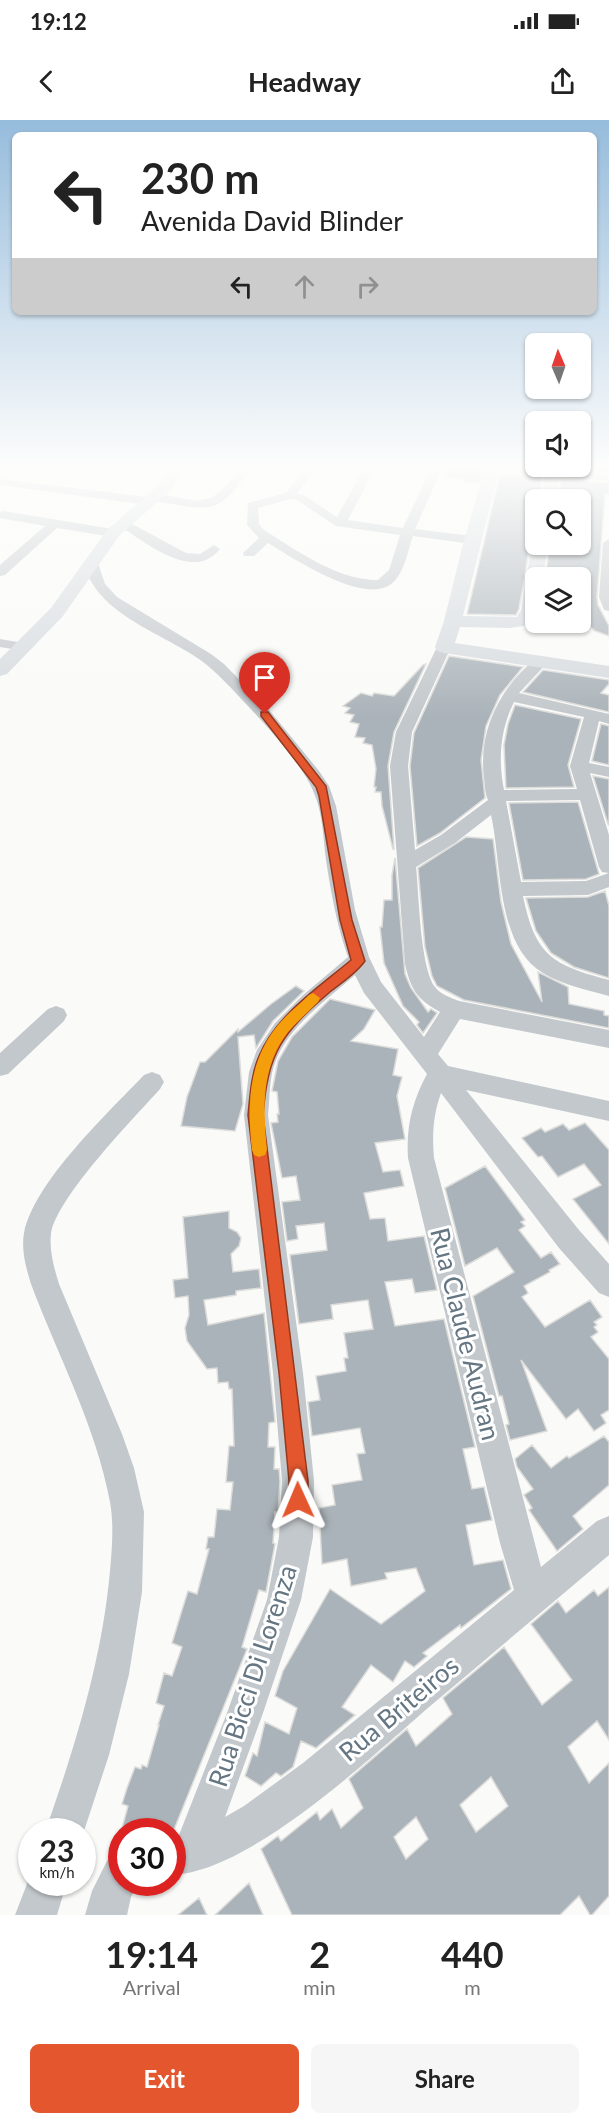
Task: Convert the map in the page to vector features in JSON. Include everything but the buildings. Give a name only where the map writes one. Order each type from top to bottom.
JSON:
[{"type":"main road","points":[[0,670],[57,612],[101,550]]},
{"type":"main road","points":[[470,550],[453,621],[444,647],[609,672]]},
{"type":"main road","points":[[453,621],[510,623],[523,621],[530,610],[538,555]]},
{"type":"street","points":[[0,572],[25,550]]},
{"type":"street","points":[[167,550],[189,557],[203,558],[213,550]]},
{"type":"street","points":[[249,553],[253,550]]},
{"type":"street","points":[[290,550],[337,576],[363,584],[377,585],[385,582],[395,571],[408,550]]},
{"type":"street","points":[[609,552],[606,597],[609,607]]},
{"type":"street","points":[[91,563],[92,575],[98,586],[112,601],[206,657],[218,667],[276,726],[317,781],[328,810],[352,941],[372,987],[569,1239],[609,1284]]},
{"type":"street","points":[[0,643],[24,647]]},
{"type":"street","points":[[444,647],[408,723],[401,746],[399,766],[411,926],[420,982],[429,996],[454,1009],[609,1039]]},
{"type":"street","points":[[541,661],[518,683],[509,696],[493,738],[496,799],[513,889],[525,939],[535,955],[554,969],[609,988]]},
{"type":"street","points":[[509,696],[601,716],[579,766],[586,794],[603,832],[609,867]]},
{"type":"street","points":[[579,766],[609,772]]},
{"type":"street","points":[[408,863],[448,839],[496,799],[586,794]]},
{"type":"street","points":[[513,889],[588,888],[609,880]]},
{"type":"street","name":"Rua Bicci Di Lorenza","points":[[186,1846],[245,1713],[284,1600],[296,1537],[298,1481],[256,1115],[261,1072],[265,1057],[283,1029],[316,996],[352,941]]},
{"type":"street","name":"Rua Claude Audran","points":[[454,1009],[432,1064],[420,1117],[418,1137],[421,1158],[514,1532],[533,1595]]},
{"type":"street","points":[[0,1067],[56,1015]]},
{"type":"street","points":[[432,1064],[609,1111]]},
{"type":"street","points":[[70,1818],[108,1690],[127,1561],[128,1510],[117,1466],[46,1287],[37,1248],[38,1231],[42,1216],[58,1191],[152,1082]]},
{"type":"street","name":"Rua Briteiros","points":[[186,1854],[225,1839],[258,1820],[317,1777],[609,1533]]},
{"type":"street","points":[[36,1915],[42,1896]]},
{"type":"slow traffic","points":[[259,1150],[256,1115],[265,1057],[283,1029],[313,998]]},
{"type":"route","points":[[265,714],[321,786],[328,810],[346,920],[358,961],[337,977],[283,1029],[265,1057],[258,1093],[256,1115],[288,1373],[298,1500]]}]
